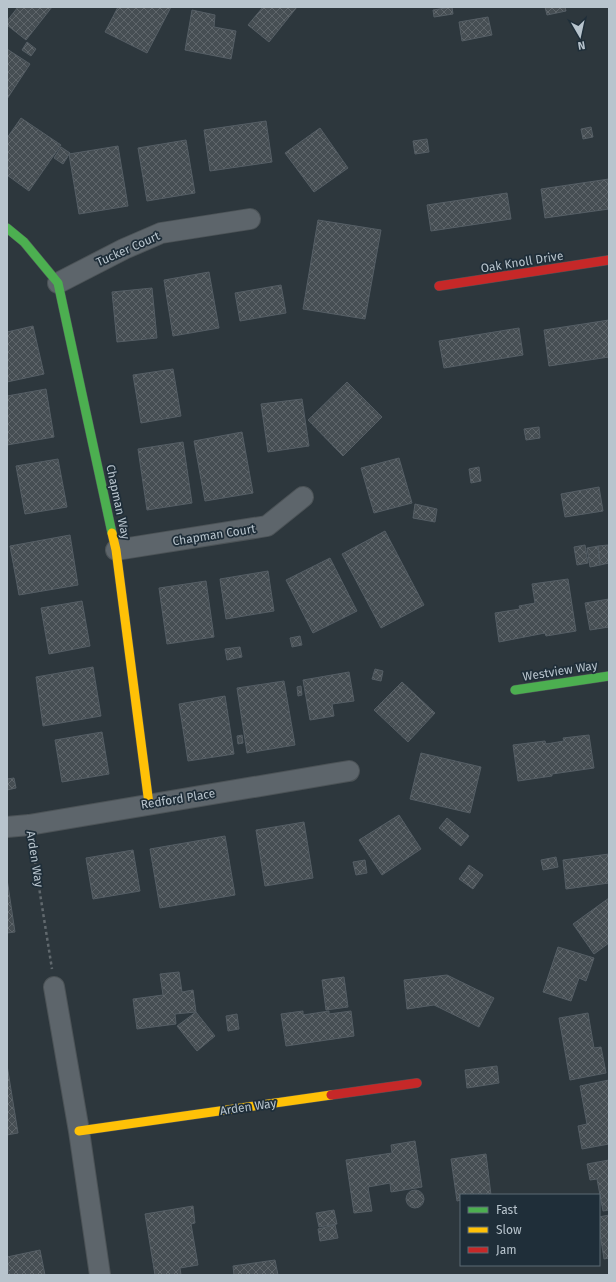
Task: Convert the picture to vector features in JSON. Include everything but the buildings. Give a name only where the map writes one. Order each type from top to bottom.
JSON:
[{"type":"street","name":"Tucker Court","points":[[58,283],[124,249],[161,233],[250,219]]},
{"type":"street","name":"Chapman Way","points":[[7,228],[24,242],[58,283],[116,550],[149,804]]},
{"type":"street","name":"Oak Knoll Drive","points":[[439,286],[609,260]]},
{"type":"street","name":"Chapman Court","points":[[116,550],[267,526],[302,497]]},
{"type":"street","name":"Westview Way","points":[[515,690],[609,676]]},
{"type":"street","name":"Redford Place","points":[[7,827],[29,825],[349,771]]},
{"type":"street","points":[[54,987],[79,1131],[100,1275]]},
{"type":"street","name":"Arden Way","points":[[79,1131],[417,1083]]},
{"type":"path","name":"Arden Way","points":[[29,825],[54,987]]},
{"type":"traffic: fast","points":[[7,228],[24,242],[58,283],[112,533]]},
{"type":"traffic: fast","points":[[515,690],[609,676]]},
{"type":"traffic: slow","points":[[112,533],[116,550],[149,804]]},
{"type":"traffic: slow","points":[[79,1131],[331,1095]]},
{"type":"traffic: jam","points":[[439,286],[609,260]]},
{"type":"traffic: jam","points":[[331,1095],[417,1083]]}]
